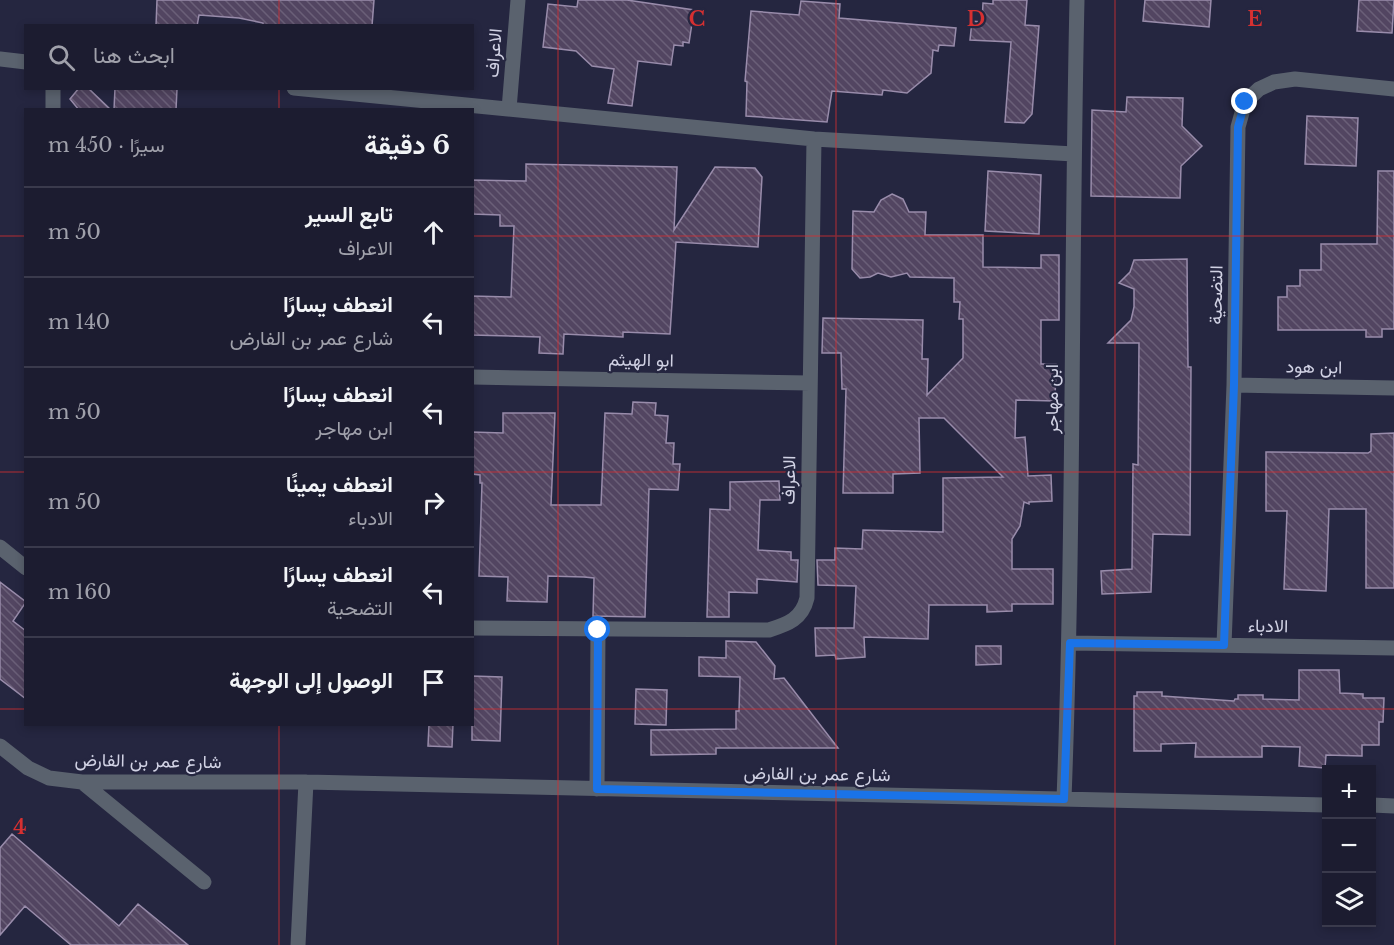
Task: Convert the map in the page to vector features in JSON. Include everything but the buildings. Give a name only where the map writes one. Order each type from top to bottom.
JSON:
[{"type":"street","name":"الاعراف","points":[[509,109],[518,0]]},
{"type":"street","name":"ابن مهاجر","points":[[1064,799],[1070,643],[1077,0]]},
{"type":"street","points":[[0,59],[24,62]]},
{"type":"street","name":"التضحية","points":[[1224,645],[1234,385],[1238,127],[1245,102],[1259,89],[1275,82],[1295,80],[1394,89]]},
{"type":"street","points":[[52,108],[53,90]]},
{"type":"street","points":[[314,90],[814,139],[1074,154]]},
{"type":"street","name":"الاعراف","points":[[474,628],[769,630],[793,621],[805,607],[807,598],[814,139]]},
{"type":"street","name":"ابو الهيثم","points":[[474,377],[810,383]]},
{"type":"street","name":"ابن هود","points":[[1234,385],[1394,388]]},
{"type":"street","points":[[0,547],[24,566]]},
{"type":"street","points":[[597,789],[598,630]]},
{"type":"street","name":"الادباء","points":[[1070,643],[1394,648]]},
{"type":"street","name":"شارع عمر بن الفارض","points":[[0,746],[28,768],[49,778],[82,782],[306,782],[1322,805]]},
{"type":"street","points":[[82,782],[204,882]]},
{"type":"street","points":[[298,945],[306,782]]},
{"type":"street","points":[[1376,806],[1394,806]]},
{"type":"route","points":[[598,630],[597,789],[1064,799],[1070,643],[1224,645],[1234,385],[1238,127],[1245,102]]}]
